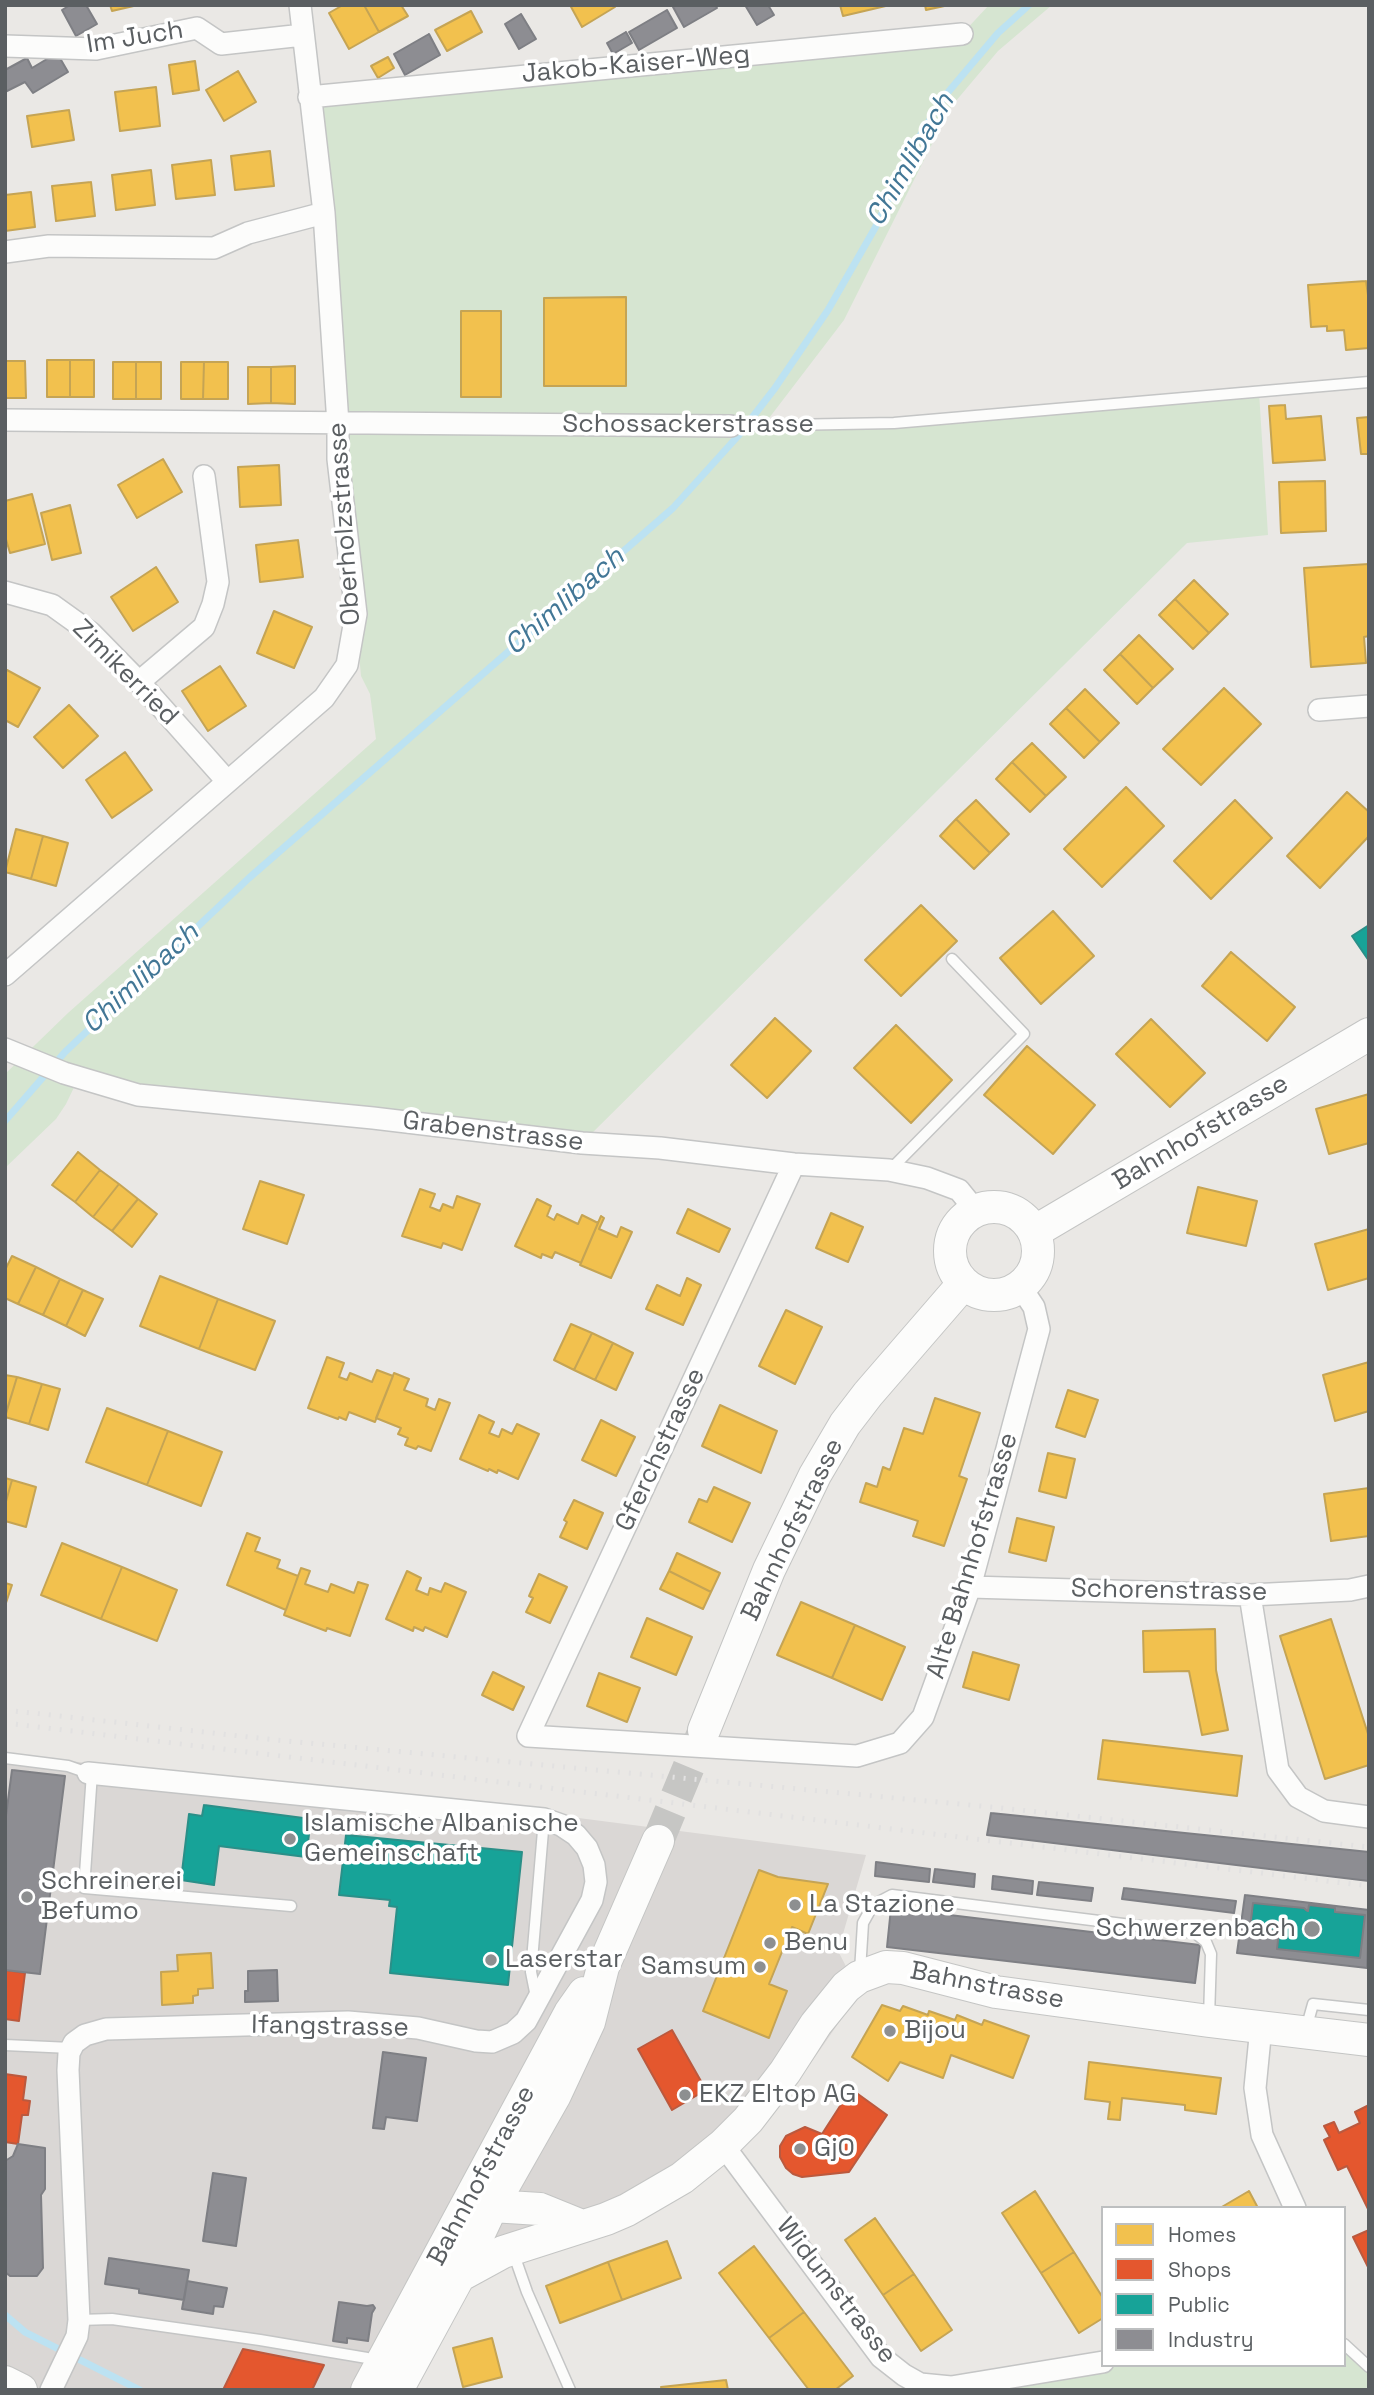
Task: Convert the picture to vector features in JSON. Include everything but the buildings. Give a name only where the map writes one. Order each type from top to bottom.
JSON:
[{"type":"main road","name":"Bahnhofstrasse","points":[[1034,1232],[1369,1034]]},
{"type":"main road","points":[[989,1207],[1016,1212],[1027,1221],[1034,1232],[1038,1244],[1035,1267],[1020,1286],[998,1294],[985,1294],[964,1283],[952,1262],[950,1250],[957,1227],[965,1217],[976,1211],[989,1207]]},
{"type":"main road","name":"Bahnhofstrasse","points":[[704,1730],[769,1570],[815,1475],[845,1424],[868,1394],[964,1283]]},
{"type":"main road","name":"Bahnhofstrasse","points":[[367,2390],[477,2210],[530,2142],[555,2095],[589,2022],[603,1967],[658,1841]]},
{"type":"main road","name":"Bahnhofstrasse","points":[[397,2390],[459,2276],[477,2210],[482,2176],[570,2013],[603,1967]]},
{"type":"main road","name":"Bahnstrasse","points":[[459,2276],[490,2257],[617,2214],[665,2190],[723,2145],[748,2120],[846,1987],[859,1977],[886,1968],[903,1968],[996,1992],[1369,2040]]},
{"type":"main road","points":[[530,2142],[530,2173],[540,2209]]},
{"type":"main road","points":[[477,2210],[540,2209],[582,2226]]},
{"type":"main road","points":[[477,2210],[501,2224],[525,2245]]},
{"type":"main road","points":[[5,2382],[21,2390]]},
{"type":"street","name":"Oberholzstrasse","points":[[5,975],[324,698],[347,665],[356,614],[338,459],[324,213],[300,5]]},
{"type":"street","name":"Im Juch","points":[[5,46],[96,49],[197,29],[221,44],[303,35]]},
{"type":"street","name":"Jakob-Kaiser-Weg","points":[[309,97],[962,34]]},
{"type":"street","points":[[5,252],[49,246],[214,248],[248,233],[324,213]]},
{"type":"street","name":"Schossackerstrasse","points":[[5,420],[731,426]]},
{"type":"street","points":[[139,682],[204,627],[213,604],[218,582],[204,476]]},
{"type":"street","name":"Zimikerried","points":[[5,592],[52,605],[91,633],[139,682],[227,781]]},
{"type":"street","points":[[1319,710],[1369,706]]},
{"type":"street","name":"Grabenstrasse","points":[[14,1052],[64,1073],[138,1095],[384,1119],[582,1143],[660,1147],[794,1164],[890,1170],[927,1178],[959,1190],[976,1211]]},
{"type":"street","name":"Gferchstrasse","points":[[528,1736],[794,1164]]},
{"type":"street","name":"Alte Bahnhofstrasse","points":[[528,1736],[857,1756],[900,1743],[923,1717],[970,1587],[1039,1329],[1034,1307],[1020,1286]]},
{"type":"street","name":"Schorenstrasse","points":[[970,1587],[1250,1595],[1350,1590],[1369,1586]]},
{"type":"street","points":[[1250,1595],[1278,1770],[1298,1797],[1324,1811],[1369,1817]]},
{"type":"street","name":"Ifangstrasse","points":[[71,2048],[85,2035],[106,2029],[348,2022],[406,2027],[492,2042],[513,2033],[526,2021],[592,1900],[596,1882],[591,1857],[576,1835],[561,1825],[544,1819],[90,1773]]},
{"type":"street","points":[[1261,2027],[1255,2088],[1262,2135],[1294,2206]]},
{"type":"street","points":[[55,2382],[78,2328],[68,2070],[71,2048]]},
{"type":"street","name":"Widumstrasse","points":[[723,2145],[881,2357],[904,2375],[920,2384],[950,2387],[1101,2362]]},
{"type":"lane","name":"Schossackerstrasse","points":[[731,426],[894,423],[1369,382]]},
{"type":"lane","points":[[890,1170],[1024,1034],[952,959]]},
{"type":"lane","points":[[5,1758],[68,1766],[90,1773],[84,1888],[291,1906]]},
{"type":"lane","points":[[537,2002],[531,1972],[544,1819]]},
{"type":"lane","points":[[859,1977],[863,1923],[873,1905],[892,1895],[1195,1933],[1206,1942],[1211,1954],[1209,2021]]},
{"type":"lane","points":[[1305,2032],[1312,2004],[1369,2011]]},
{"type":"lane","points":[[5,2045],[71,2048]]},
{"type":"lane","points":[[525,2245],[527,2292],[570,2390]]},
{"type":"lane","points":[[78,2328],[112,2319],[366,2358]]},
{"type":"lane","points":[[1346,2346],[1369,2367]]},
{"type":"shaded area","points":[[5,1754],[493,1807],[866,1855],[838,1951],[861,1995],[851,2005],[813,2060],[759,2125],[535,2253],[472,2279],[408,2390],[21,2390],[5,2382]]},
{"type":"green space","points":[[989,5],[1052,5],[998,51],[950,108],[844,320],[763,426],[894,423],[1259,392],[1268,535],[1187,543],[582,1143],[79,1077],[56,1119],[5,1168],[5,1074],[68,1013],[376,739],[370,694],[361,676],[309,97],[962,34]]},
{"type":"green space","points":[[1346,2346],[1369,2367],[1369,2390],[943,2390],[1101,2365],[1346,2367]]},
{"type":"waterway","name":"Chimlibach","points":[[5,1121],[65,1052],[249,878],[673,508],[738,436],[775,388],[828,310],[875,228],[916,142],[944,97],[998,33],[1029,5]]},
{"type":"waterway","name":"Chimlibach","points":[[5,2315],[25,2332],[140,2390]]},
{"type":"tunnel","points":[[658,1841],[704,1730]]},
{"type":"railway","points":[[5,1710],[276,1740],[991,1807],[1369,1847]]},
{"type":"railway","points":[[5,1723],[1369,1886]]},
{"type":"place","name":"Islamische Albanische Gemeinschaft","points":[[290,1839]]},
{"type":"place","name":"Schreinerei Befumo","points":[[27,1897]]},
{"type":"place","name":"La Stazione","points":[[795,1905]]},
{"type":"place","name":"Schwerzenbach","points":[[1312,1929]]},
{"type":"place","name":"Benu","points":[[770,1943]]},
{"type":"place","name":"Laserstar","points":[[491,1960]]},
{"type":"place","name":"Samsum","points":[[760,1967]]},
{"type":"place","name":"Bijou","points":[[890,2031]]},
{"type":"place","name":"EKZ Eltop AG","points":[[685,2095]]},
{"type":"place","name":"GjO","points":[[800,2149]]}]
